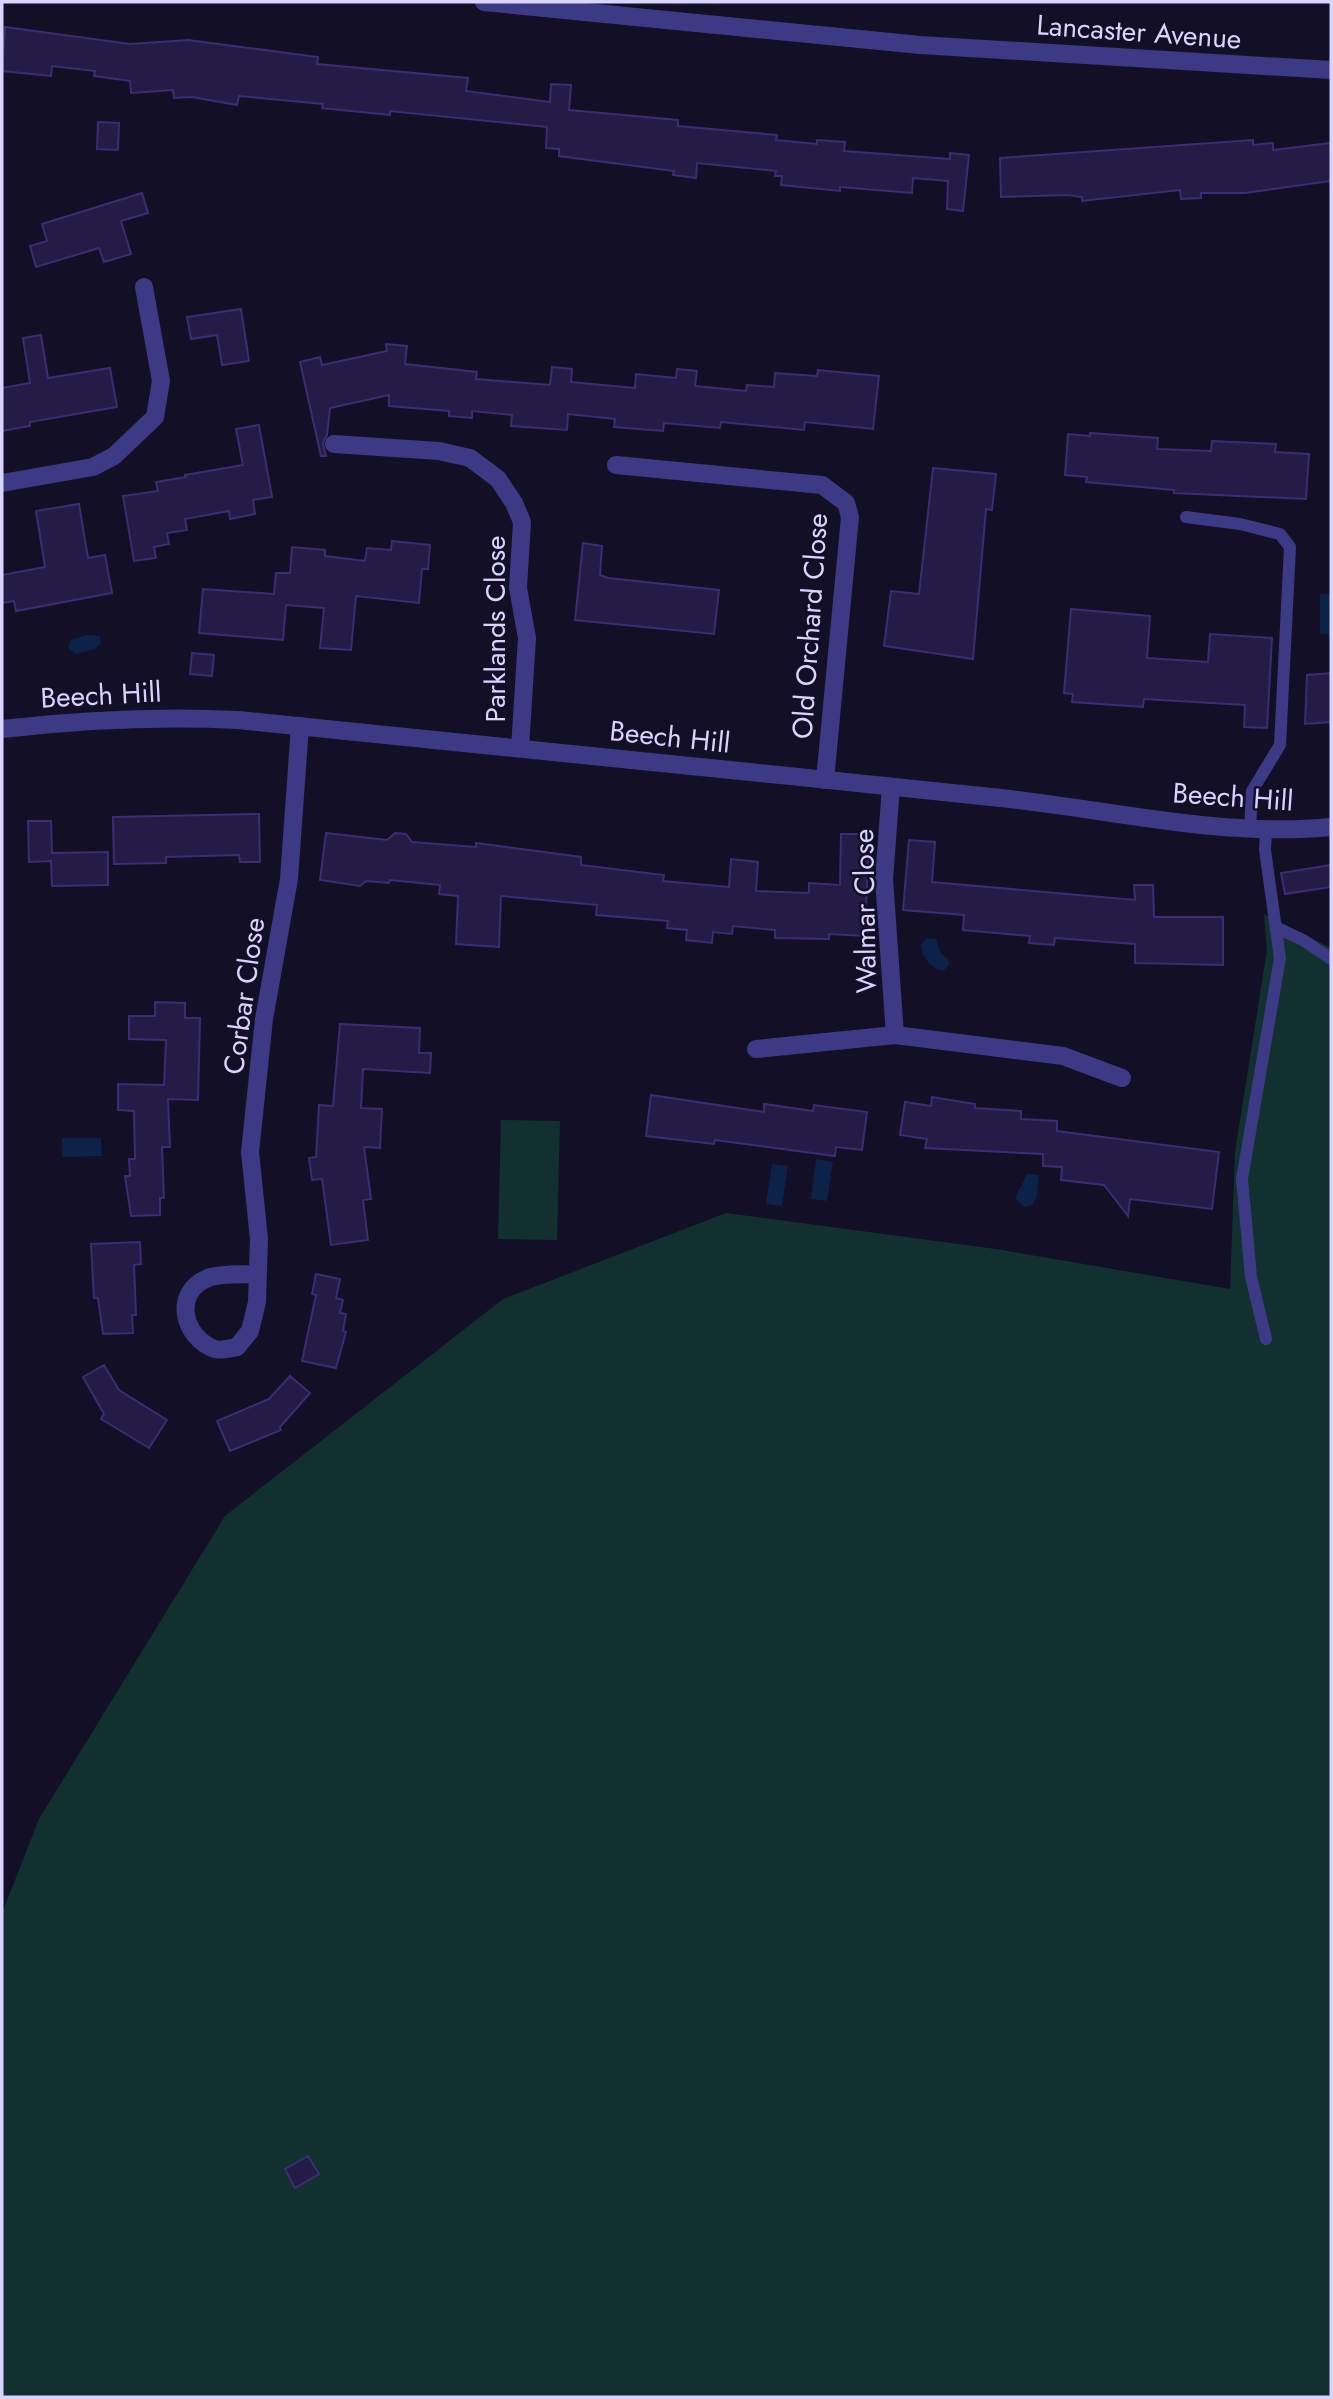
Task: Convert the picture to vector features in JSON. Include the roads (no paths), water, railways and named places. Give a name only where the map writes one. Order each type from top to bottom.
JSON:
[{"type":"street","name":"Lancaster Avenue","points":[[484,2],[920,45],[1331,71]]},
{"type":"street","points":[[2,483],[93,467],[114,456],[155,417],[161,381],[144,287]]},
{"type":"street","name":"Parklands Close","points":[[334,444],[439,452],[470,458],[498,479],[514,503],[522,522],[517,588],[527,638],[520,748]]},
{"type":"street","name":"Old Orchard Close","points":[[617,465],[822,485],[846,503],[850,517],[825,780]]},
{"type":"street","name":"Beech Hill","points":[[2,729],[86,719],[166,717],[300,726],[1047,803],[1258,831],[1331,827]]},
{"type":"street","name":"Corbar Close","points":[[258,1274],[209,1277],[193,1287],[185,1301],[187,1326],[199,1340],[217,1350],[237,1347],[250,1331],[257,1302],[258,1274],[259,1238],[250,1152],[264,1019],[289,879],[300,726]]},
{"type":"street","name":"Walmar Close","points":[[891,787],[884,879],[895,1035]]},
{"type":"street","points":[[756,1049],[895,1035],[1063,1056],[1122,1078]]},
{"type":"lane","points":[[1186,517],[1240,524],[1280,534],[1290,547],[1280,745],[1252,791],[1258,831],[1265,850],[1280,958],[1242,1179],[1251,1277],[1266,1339]]},
{"type":"lane","points":[[1277,928],[1303,940],[1331,960]]},
{"type":"water","points":[[1320,594],[1331,594],[1331,634],[1320,634]]},
{"type":"water","points":[[86,635],[100,636],[101,644],[95,649],[76,654],[68,648],[71,640]]},
{"type":"water","points":[[926,938],[936,939],[941,954],[948,959],[949,965],[943,971],[935,968],[925,958],[921,945]]},
{"type":"water","points":[[62,1138],[101,1138],[102,1156],[62,1157]]},
{"type":"water","points":[[816,1159],[833,1162],[827,1201],[811,1199]]},
{"type":"water","points":[[772,1164],[788,1166],[782,1206],[766,1204]]},
{"type":"water","points":[[1027,1174],[1039,1175],[1037,1195],[1032,1205],[1024,1207],[1015,1198]]}]
